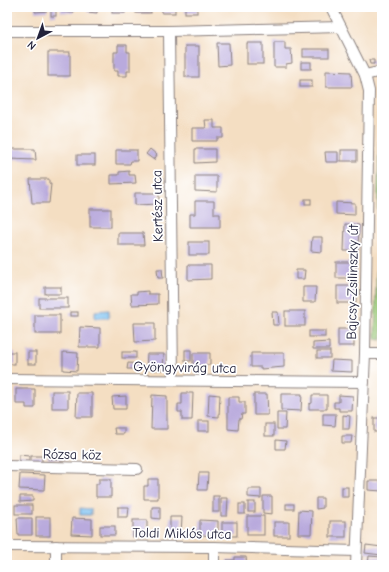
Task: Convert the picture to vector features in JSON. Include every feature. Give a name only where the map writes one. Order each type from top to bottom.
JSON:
[{"type":"street","name":"Bajcsy-Zsilinszky út","points":[[331,7],[365,75],[369,91],[365,354],[356,565]]},
{"type":"street","points":[[7,31],[169,31],[341,27]]},
{"type":"street","name":"Kertész utca","points":[[169,31],[173,380]]},
{"type":"street","points":[[365,75],[382,71]]},
{"type":"street","points":[[365,354],[382,354]]},
{"type":"street","name":"Gyöngyvirág utca","points":[[7,379],[364,382]]},
{"type":"street","name":"Rózsa köz","points":[[7,466],[137,469]]},
{"type":"street","name":"Toldi Miklós utca","points":[[7,546],[356,551]]},
{"type":"street","points":[[56,546],[56,565]]},
{"type":"street","points":[[214,548],[214,565]]},
{"type":"green space","points":[[380,90],[382,90],[382,340],[375,339]]},
{"type":"water","points":[[109,310],[109,318],[95,318],[95,311]]},
{"type":"water","points":[[80,508],[91,509],[91,515],[80,515]]},
{"type":"building","points":[[35,7],[47,7],[47,11],[35,12]]},
{"type":"building","points":[[51,7],[56,7],[56,16],[51,16]]},
{"type":"building","points":[[61,7],[74,7],[73,13],[61,12]]},
{"type":"building","points":[[87,7],[97,7],[97,13],[87,12]]},
{"type":"building","points":[[112,7],[125,7],[125,13],[112,13]]},
{"type":"building","points":[[136,7],[151,7],[151,13],[136,13]]},
{"type":"building","points":[[162,7],[175,7],[175,13],[162,13]]},
{"type":"building","points":[[185,7],[197,7],[197,13],[185,13]]},
{"type":"building","points":[[279,7],[300,7],[300,9],[279,10]]},
{"type":"building","points":[[274,42],[285,42],[285,49],[291,49],[292,63],[286,64],[286,67],[274,67]]},
{"type":"building","points":[[217,43],[229,43],[230,65],[218,66]]},
{"type":"building","points":[[247,43],[263,43],[263,64],[247,64]]},
{"type":"building","points":[[118,45],[127,45],[127,52],[130,52],[130,71],[127,71],[127,76],[118,76],[118,71],[114,71],[114,52],[118,52]]},
{"type":"building","points":[[185,46],[199,46],[199,77],[185,77]]},
{"type":"building","points":[[303,49],[329,49],[329,57],[303,57]]},
{"type":"building","points":[[48,52],[70,52],[70,76],[48,76]]},
{"type":"building","points":[[369,60],[374,60],[374,64],[370,64]]},
{"type":"building","points":[[301,62],[311,62],[311,69],[301,69]]},
{"type":"building","points":[[326,71],[351,72],[352,87],[326,87]]},
{"type":"building","points":[[300,80],[312,80],[312,87],[300,87]]},
{"type":"building","points":[[205,120],[214,120],[214,128],[223,128],[223,138],[217,138],[217,141],[192,141],[192,128],[206,128]]},
{"type":"building","points":[[13,149],[35,149],[36,160],[8,159],[8,151]]},
{"type":"building","points":[[150,149],[157,155],[154,160],[146,154]]},
{"type":"building","points":[[195,149],[215,149],[215,162],[195,163]]},
{"type":"building","points":[[116,150],[137,150],[137,161],[131,161],[130,164],[116,164]]},
{"type":"building","points":[[341,150],[357,150],[357,161],[341,161]]},
{"type":"building","points":[[325,152],[338,152],[338,162],[326,162]]},
{"type":"building","points":[[77,155],[95,155],[95,165],[77,165]]},
{"type":"building","points":[[129,171],[129,175],[135,175],[136,183],[111,184],[111,175],[119,175],[119,172]]},
{"type":"building","points":[[195,176],[217,176],[217,192],[195,191]]},
{"type":"building","points":[[30,179],[49,179],[49,184],[51,184],[49,203],[32,203]]},
{"type":"building","points":[[135,193],[159,193],[159,204],[135,205]]},
{"type":"building","points":[[305,199],[311,199],[311,204],[305,204]]},
{"type":"building","points":[[195,201],[214,201],[214,214],[220,214],[220,227],[190,227],[190,214],[195,214]]},
{"type":"building","points":[[336,202],[355,203],[355,215],[336,214]]},
{"type":"building","points":[[90,209],[111,209],[111,227],[90,227]]},
{"type":"building","points":[[345,224],[359,225],[358,251],[344,251]]},
{"type":"building","points":[[118,233],[143,233],[144,245],[118,245]]},
{"type":"building","points":[[312,237],[322,237],[322,252],[311,251]]},
{"type":"building","points":[[189,242],[209,242],[209,255],[189,255]]},
{"type":"building","points":[[336,262],[356,262],[356,278],[336,278]]},
{"type":"building","points":[[188,265],[211,265],[211,279],[188,280]]},
{"type":"building","points":[[157,269],[162,269],[163,278],[158,278]]},
{"type":"building","points":[[296,270],[305,270],[304,279],[296,279]]},
{"type":"building","points":[[337,286],[356,286],[356,303],[337,303]]},
{"type":"building","points":[[45,287],[61,287],[61,294],[45,294]]},
{"type":"building","points":[[303,287],[316,287],[315,302],[303,302]]},
{"type":"building","points":[[148,291],[148,294],[158,294],[158,304],[132,305],[131,294]]},
{"type":"building","points":[[39,298],[68,298],[68,308],[39,308]]},
{"type":"building","points":[[285,311],[305,311],[305,326],[285,326]]},
{"type":"building","points":[[70,312],[78,312],[78,316],[70,316]]},
{"type":"building","points":[[272,312],[278,312],[279,325],[273,325]]},
{"type":"building","points":[[35,315],[60,315],[60,334],[35,334]]},
{"type":"building","points":[[134,323],[155,323],[155,341],[135,342]]},
{"type":"building","points":[[80,327],[100,328],[100,347],[79,347]]},
{"type":"building","points":[[338,329],[354,329],[354,346],[338,346]]},
{"type":"building","points":[[309,331],[325,331],[325,337],[309,337]]},
{"type":"building","points":[[329,342],[329,349],[313,349],[313,343]]},
{"type":"building","points":[[185,350],[191,350],[191,361],[185,361]]},
{"type":"building","points":[[317,351],[330,351],[330,358],[317,358]]},
{"type":"building","points":[[7,352],[15,352],[15,364],[7,364]]},
{"type":"building","points":[[28,352],[36,352],[36,364],[28,364]]},
{"type":"building","points":[[63,352],[78,353],[77,371],[63,370]]},
{"type":"building","points":[[122,352],[136,352],[136,358],[122,358]]},
{"type":"building","points":[[193,353],[210,353],[210,365],[193,366]]},
{"type":"building","points":[[251,353],[284,353],[284,367],[261,369],[261,367],[251,367]]},
{"type":"building","points":[[147,354],[164,354],[163,370],[146,370]]},
{"type":"building","points":[[332,360],[352,361],[352,372],[331,371]]},
{"type":"building","points":[[128,363],[141,364],[141,369],[127,369]]},
{"type":"building","points":[[16,389],[35,389],[35,408],[26,408],[26,404],[16,404]]},
{"type":"building","points":[[52,391],[68,391],[68,408],[52,408]]},
{"type":"building","points":[[77,393],[92,393],[92,417],[76,417]]},
{"type":"building","points":[[182,393],[193,393],[192,420],[182,420],[182,412],[178,412],[178,404],[182,404]]},
{"type":"building","points":[[209,394],[220,395],[219,417],[208,416]]},
{"type":"building","points":[[254,394],[267,394],[268,415],[254,415]]},
{"type":"building","points":[[281,394],[302,394],[301,411],[281,410]]},
{"type":"building","points":[[152,395],[167,396],[167,429],[151,429]]},
{"type":"building","points":[[312,395],[327,395],[327,409],[309,409],[309,404],[312,403]]},
{"type":"building","points":[[339,395],[353,396],[352,411],[339,411],[339,408],[334,408],[334,402],[339,402]]},
{"type":"building","points":[[126,396],[126,409],[113,409],[112,397]]},
{"type":"building","points":[[228,397],[239,397],[239,402],[245,402],[245,414],[242,414],[241,419],[239,419],[238,430],[228,429]]},
{"type":"building","points":[[277,413],[286,413],[285,429],[277,429]]},
{"type":"building","points":[[323,414],[336,414],[335,426],[323,425]]},
{"type":"building","points":[[343,415],[350,416],[349,429],[343,429]]},
{"type":"building","points":[[374,418],[382,418],[382,432],[374,432]]},
{"type":"building","points":[[198,421],[209,421],[209,431],[198,431]]},
{"type":"building","points":[[265,424],[274,424],[274,436],[265,436]]},
{"type":"building","points":[[114,428],[124,428],[124,434],[115,434]]},
{"type":"building","points":[[342,436],[352,436],[351,443],[342,443]]},
{"type":"building","points":[[276,440],[286,441],[285,449],[276,449]]},
{"type":"building","points":[[48,452],[66,452],[67,459],[48,459]]},
{"type":"building","points":[[19,455],[29,456],[29,462],[19,461]]},
{"type":"building","points":[[31,456],[42,456],[42,462],[31,462]]},
{"type":"building","points":[[199,473],[208,473],[207,490],[198,490]]},
{"type":"building","points":[[20,474],[45,475],[44,490],[19,489]]},
{"type":"building","points":[[99,479],[111,479],[111,497],[96,497],[96,484],[99,484]]},
{"type":"building","points":[[148,479],[158,479],[158,499],[144,499],[144,486],[148,486]]},
{"type":"building","points":[[368,481],[382,481],[382,491],[368,490]]},
{"type":"building","points":[[342,487],[348,487],[348,497],[342,497]]},
{"type":"building","points":[[248,489],[261,489],[261,498],[248,497]]},
{"type":"building","points":[[20,496],[33,496],[33,501],[20,502]]},
{"type":"building","points":[[213,496],[219,496],[219,512],[213,512]]},
{"type":"building","points":[[263,496],[272,496],[272,514],[263,513]]},
{"type":"building","points":[[221,498],[228,498],[227,516],[221,516]]},
{"type":"building","points":[[316,498],[323,498],[323,508],[316,509]]},
{"type":"building","points":[[248,502],[255,502],[255,512],[248,512]]},
{"type":"building","points":[[239,504],[245,504],[245,514],[239,514]]},
{"type":"building","points":[[286,504],[294,504],[294,509],[286,509]]},
{"type":"building","points":[[15,505],[32,505],[32,514],[15,514]]},
{"type":"building","points":[[118,507],[129,507],[128,517],[118,517]]},
{"type":"building","points":[[152,507],[160,507],[160,519],[152,518]]},
{"type":"building","points":[[299,510],[312,511],[311,534],[298,534]]},
{"type":"building","points":[[247,516],[264,516],[264,535],[247,535]]},
{"type":"building","points":[[36,517],[50,517],[50,536],[36,536]]},
{"type":"building","points":[[170,517],[182,517],[181,534],[170,534]]},
{"type":"building","points":[[17,518],[32,518],[32,535],[18,535]]},
{"type":"building","points":[[72,518],[92,519],[92,535],[71,534]]},
{"type":"building","points":[[133,520],[147,520],[147,537],[133,537]]},
{"type":"building","points":[[200,520],[218,521],[218,536],[200,535]]},
{"type":"building","points":[[330,521],[346,521],[346,537],[330,537]]},
{"type":"building","points":[[222,522],[237,522],[237,536],[222,536]]},
{"type":"building","points":[[274,522],[289,522],[289,536],[274,536]]},
{"type":"building","points":[[100,526],[115,526],[115,535],[100,535]]},
{"type":"building","points":[[366,545],[382,547],[382,555],[365,553]]},
{"type":"building","points":[[369,556],[382,557],[381,565],[368,565]]},
{"type":"building","points":[[235,557],[246,557],[247,565],[227,565],[227,560],[235,560]]},
{"type":"building","points":[[111,563],[120,563],[120,565],[111,565]]}]
